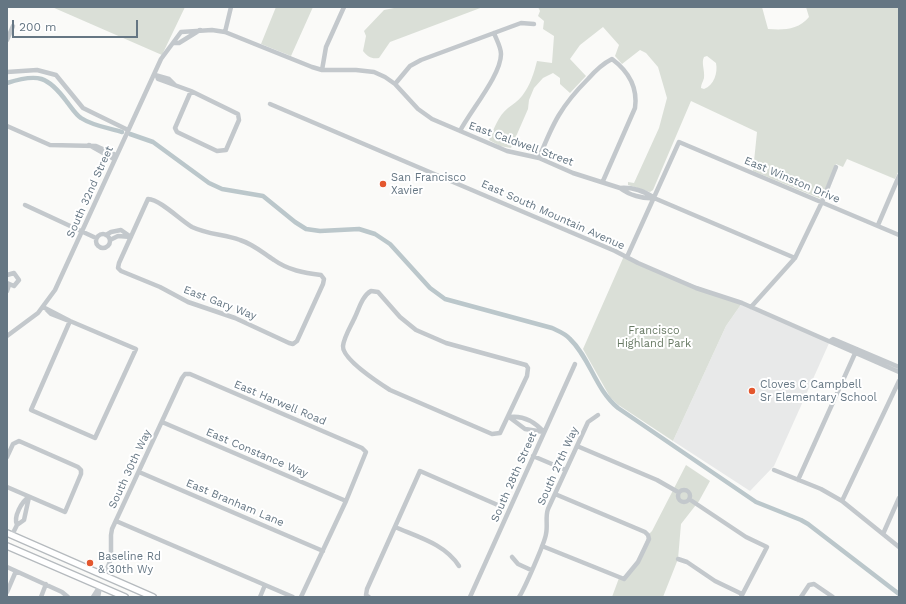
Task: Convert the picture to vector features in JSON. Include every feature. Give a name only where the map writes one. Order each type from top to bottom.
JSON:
[{"type":"main road","points":[[125,597],[7,546],[9,534],[153,597]]},
{"type":"main road","points":[[100,586],[104,576]]},
{"type":"street","points":[[225,32],[231,7]]},
{"type":"street","points":[[322,70],[326,47],[344,7]]},
{"type":"street","points":[[395,84],[410,66],[421,60],[521,23],[534,24]]},
{"type":"street","points":[[7,40],[13,26]]},
{"type":"street","points":[[174,43],[179,43],[200,30]]},
{"type":"street","name":"East Caldwell Street","points":[[185,31],[212,30],[225,32],[322,70],[374,72],[395,84],[423,113],[460,131],[499,148],[539,158],[573,173],[603,181],[631,191],[646,199],[654,198],[795,258]]},
{"type":"street","points":[[174,43],[181,32],[185,31],[188,38]]},
{"type":"street","points":[[460,131],[468,115],[487,88],[497,69],[501,53],[494,33]]},
{"type":"street","name":"South 32nd Street","points":[[7,336],[44,307],[55,290],[115,156],[155,75],[161,59],[174,43]]},
{"type":"street","points":[[539,158],[553,123],[566,101],[600,67],[612,59],[629,75],[635,88],[636,98],[635,108],[603,181]]},
{"type":"street","points":[[7,72],[37,70],[56,75],[83,108],[127,132]]},
{"type":"street","points":[[155,75],[158,79],[168,81],[191,91],[238,114],[239,120],[226,150],[217,151],[177,132],[175,128],[191,91]]},
{"type":"street","name":"East South Mountain Avenue","points":[[270,104],[341,132],[696,288],[751,307],[830,341],[899,367]]},
{"type":"street","points":[[7,126],[50,145],[89,145],[115,156]]},
{"type":"street","name":"East Winston Drive","points":[[654,198],[679,142],[899,235]]},
{"type":"street","points":[[751,307],[795,258],[822,202],[836,167]]},
{"type":"street","points":[[878,225],[899,176]]},
{"type":"street","points":[[627,257],[654,198]]},
{"type":"street","name":"East Gary Way","points":[[148,200],[154,200],[179,219],[199,230],[217,236],[238,239],[258,249],[275,261],[292,269],[321,275],[324,279],[323,284],[297,341],[294,344],[235,318],[188,302],[160,287],[121,271],[118,268],[131,236],[148,200]]},
{"type":"street","points":[[25,205],[96,238]]},
{"type":"street","points":[[96,238],[100,234],[106,235],[111,232],[121,230],[131,236]]},
{"type":"street","points":[[106,235],[110,240]]},
{"type":"street","points":[[96,238],[96,243],[101,248],[107,246],[110,240],[118,236],[131,236]]},
{"type":"street","points":[[7,275],[14,273],[19,278],[17,284],[8,284],[7,291]]},
{"type":"street","points":[[371,291],[378,292],[400,317],[416,330],[446,343],[522,363],[528,368],[527,376],[509,417],[502,431],[498,434],[492,434],[390,390],[375,380],[350,359],[344,352],[343,348],[364,300],[371,291]]},
{"type":"street","points":[[44,307],[59,316],[136,349],[95,438],[31,410],[70,321]]},
{"type":"street","points":[[798,480],[856,351]]},
{"type":"street","name":"East South Mountain Avenue","points":[[856,351],[899,372]]},
{"type":"street","name":"South 28th Street","points":[[470,597],[575,364]]},
{"type":"street","name":"South 30th Way","points":[[104,576],[111,559],[110,535],[185,374]]},
{"type":"street","name":"East Harwell Road","points":[[185,374],[190,374],[362,448],[366,452],[346,501]]},
{"type":"street","points":[[842,501],[899,381]]},
{"type":"street","name":"South 27th Way","points":[[520,596],[546,535],[546,513],[588,422],[598,415]]},
{"type":"street","points":[[509,417],[516,416],[528,420],[544,432]]},
{"type":"street","points":[[509,417],[525,429],[544,432]]},
{"type":"street","points":[[525,429],[528,420]]},
{"type":"street","name":"East Constance Way","points":[[162,422],[346,501]]},
{"type":"street","points":[[7,457],[16,441],[56,457],[81,470],[81,474],[65,512],[7,487]]},
{"type":"street","points":[[577,446],[658,480],[678,492]]},
{"type":"street","points":[[533,456],[566,470]]},
{"type":"street","points":[[774,470],[821,488],[842,501],[899,548]]},
{"type":"street","points":[[367,596],[367,589],[420,471],[500,506]]},
{"type":"street","name":"East Branham Lane","points":[[139,472],[323,551]]},
{"type":"street","points":[[678,492],[684,489],[688,491],[690,494],[689,499]]},
{"type":"street","points":[[678,492],[677,496],[680,501],[685,502],[689,499]]},
{"type":"street","points":[[542,546],[624,580],[638,562],[649,539],[648,535],[555,494]]},
{"type":"street","points":[[9,534],[24,520],[29,497]]},
{"type":"street","points":[[17,525],[16,515],[25,499],[29,497]]},
{"type":"street","points":[[883,534],[899,498]]},
{"type":"street","points":[[678,559],[687,562],[741,596],[767,547],[746,537],[689,499]]},
{"type":"street","points":[[301,597],[346,501]]},
{"type":"street","points":[[116,521],[292,597]]},
{"type":"street","points":[[395,527],[443,549],[450,554],[459,566]]},
{"type":"street","points":[[512,557],[518,564],[531,570]]},
{"type":"street","points":[[7,567],[46,584],[62,592],[68,597]]},
{"type":"street","points":[[7,592],[16,571]]},
{"type":"street","points":[[41,597],[46,584]]},
{"type":"street","points":[[802,597],[811,584],[818,586],[833,597]]},
{"type":"street","points":[[260,597],[266,585]]},
{"type":"street","points":[[93,597],[100,586]]},
{"type":"street","points":[[98,597],[100,586]]},
{"type":"street","points":[[520,596],[527,597]]},
{"type":"shaded area","name":"Cloves C Campbell Sr Elementary School","points":[[742,303],[830,341],[774,466],[750,491],[673,441],[726,326]]},
{"type":"green space","points":[[52,7],[185,7],[162,55]]},
{"type":"green space","points":[[276,7],[313,7],[291,56],[261,44]]},
{"type":"green space","points":[[399,7],[483,7],[390,42],[379,58],[372,58],[368,56],[363,51],[366,36],[364,31],[384,10]]},
{"type":"green space","points":[[538,7],[762,7],[768,29],[780,29],[795,27],[805,21],[809,17],[806,7],[899,7],[899,170],[895,179],[847,159],[843,167],[836,164],[821,199],[753,171],[757,132],[691,101],[653,190],[650,192],[628,185],[628,182],[634,183],[659,128],[667,98],[658,67],[646,53],[640,50],[622,64],[615,56],[619,45],[603,27],[580,45],[570,59],[586,76],[570,93],[560,84],[560,78],[553,73],[543,78],[534,88],[529,100],[528,109],[511,148],[500,146],[489,140],[499,119],[505,111],[525,92],[535,70],[537,61],[552,63],[554,36],[543,29],[544,21],[538,16],[540,11]],"holes":[[[707,56],[716,63],[716,75],[713,82],[704,89],[701,88],[704,78],[704,57]]]},
{"type":"green space","name":"Francisco Highland Park","points":[[624,256],[638,264],[742,303],[726,326],[673,441],[617,404],[610,397],[583,349]]},
{"type":"green space","points":[[686,465],[710,481],[699,501],[681,524],[678,559],[663,597],[612,597],[619,578],[624,579],[638,562],[648,535],[652,531]]},
{"type":"waterway","points":[[7,83],[27,78],[42,79],[54,87],[75,113],[81,118],[96,125],[122,132]]},
{"type":"waterway","points":[[130,134],[153,142],[209,183],[222,189],[263,196],[306,229],[320,231],[359,229],[375,234],[390,244],[430,288],[445,299],[552,328],[564,334],[583,355],[598,383],[610,400],[618,408],[756,502],[808,524],[899,594]]},
{"type":"place","name":"San Francisco Xavier","points":[[383,184]]},
{"type":"place","name":"Cloves C Campbell Sr Elementary School","points":[[752,391]]},
{"type":"place","name":"Baseline Rd & 30th Wy","points":[[90,563]]}]
